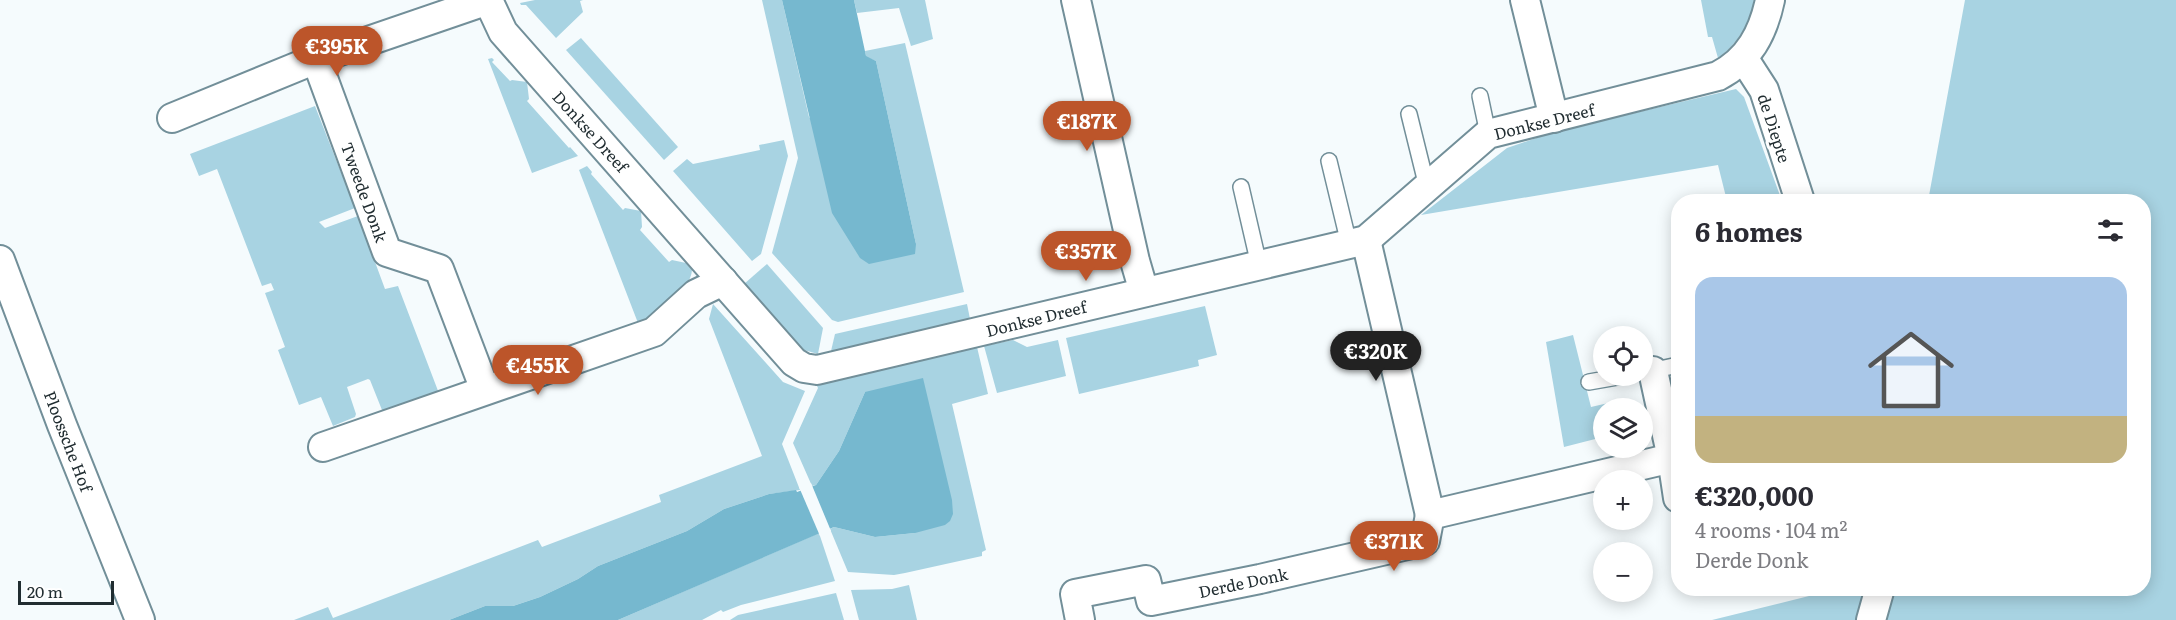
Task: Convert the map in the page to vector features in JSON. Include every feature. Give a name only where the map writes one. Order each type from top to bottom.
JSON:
[{"type":"street","name":"Donkse Dreef","points":[[172,118],[316,59],[488,0],[503,32],[794,362],[804,368],[817,370],[1358,242],[1488,134],[1718,76],[1732,69],[1744,59],[1761,31],[1770,0]]},
{"type":"street","points":[[1076,0],[1144,292]]},
{"type":"street","points":[[1525,0],[1554,118]]},
{"type":"street","name":"Tweede Donk","points":[[316,59],[387,252],[439,269],[485,390]]},
{"type":"street","name":"de Diepte","points":[[1744,59],[1764,90],[1798,194]]},
{"type":"street","points":[[1358,242],[1430,515],[1671,458]]},
{"type":"street","name":"Ploossche Hof","points":[[0,260],[140,620]]},
{"type":"street","points":[[323,447],[654,332],[696,294],[723,281]]},
{"type":"street","points":[[1653,379],[1671,454]]},
{"type":"street","name":"Derde Donk","points":[[1080,620],[1075,594],[1146,580],[1150,601],[1260,579],[1425,541],[1430,515]]},
{"type":"street","points":[[1872,620],[1878,596]]},
{"type":"lane","points":[[1480,96],[1488,134]]},
{"type":"lane","points":[[1409,114],[1427,187]]},
{"type":"lane","points":[[1329,161],[1358,242]]},
{"type":"lane","points":[[1241,188],[1259,265]]},
{"type":"lane","points":[[1589,382],[1593,381]]},
{"type":"shaded area","points":[[535,0],[583,0],[580,1],[583,12],[556,38],[526,5],[520,3]]},
{"type":"shaded area","points":[[762,0],[782,0],[809,117],[916,244],[876,61],[866,57],[865,51],[905,43],[964,292],[838,322],[832,320],[772,253],[798,158]]},
{"type":"shaded area","points":[[782,0],[854,0],[866,56],[876,61],[916,244],[915,254],[869,264],[860,258],[832,213]]},
{"type":"shaded area","points":[[854,0],[925,0],[933,39],[911,46],[899,8],[857,13]]},
{"type":"shaded area","points":[[1701,0],[1754,0],[1742,32],[1732,46],[1718,58],[1712,37],[1708,37]]},
{"type":"shaded area","points":[[1965,0],[2176,0],[2176,620],[1880,620],[1885,596],[2151,596],[2151,194],[1929,194]]},
{"type":"shaded area","points":[[581,38],[678,147],[664,160],[566,50]]},
{"type":"shaded area","points":[[488,59],[494,60],[492,62],[510,81],[527,82],[529,99],[527,101],[578,156],[532,173]]},
{"type":"shaded area","points":[[1736,89],[1744,97],[1779,194],[1725,194],[1718,165],[1421,215],[1507,148],[1554,132]]},
{"type":"shaded area","points":[[315,106],[355,208],[319,222],[325,228],[358,216],[385,289],[398,286],[440,396],[384,415],[368,379],[347,387],[355,417],[333,426],[321,397],[299,405],[278,350],[285,347],[265,293],[274,290],[271,283],[262,286],[217,169],[199,176],[190,154]]},
{"type":"shaded area","points":[[784,140],[788,156],[761,254],[752,261],[673,171],[687,159],[693,164],[760,150],[759,145]]},
{"type":"shaded area","points":[[587,166],[591,174],[623,210],[625,208],[641,211],[642,227],[640,230],[669,262],[672,260],[686,263],[692,270],[686,286],[671,301],[638,323],[579,170]]},
{"type":"shaded area","points":[[767,264],[823,328],[818,354],[804,350],[744,284]]},
{"type":"shaded area","points":[[713,304],[783,382],[805,391],[782,444],[800,490],[769,494],[724,509],[687,531],[598,566],[578,579],[540,597],[513,606],[485,606],[449,620],[294,620],[328,607],[333,618],[538,540],[542,547],[661,502],[659,495],[762,456],[709,319]]},
{"type":"shaded area","points":[[967,304],[970,319],[831,351],[835,334]]},
{"type":"shaded area","points":[[1205,306],[1217,355],[1198,360],[1199,366],[1079,394],[1066,338]]},
{"type":"shaded area","points":[[1573,335],[1591,407],[1593,407],[1593,440],[1564,447],[1546,342]]},
{"type":"shaded area","points":[[1013,340],[1027,347],[1058,340],[1066,376],[997,393],[984,346]]},
{"type":"shaded area","points":[[977,347],[988,394],[952,404],[986,550],[982,552],[982,556],[894,575],[848,572],[830,529],[834,527],[875,537],[915,533],[865,392],[839,451],[816,485],[812,486],[793,443],[818,388],[816,384]]},
{"type":"shaded area","points":[[923,378],[952,500],[953,514],[945,525],[915,533],[875,537],[834,527],[618,620],[449,620],[485,606],[513,606],[540,597],[578,579],[598,566],[687,531],[724,509],[769,494],[796,490],[797,492],[816,485],[839,451],[865,392]]},
{"type":"shaded area","points":[[819,533],[835,581],[741,605],[723,612],[721,610],[702,620],[618,620]]},
{"type":"shaded area","points":[[909,585],[917,620],[859,620],[851,590],[892,589]]},
{"type":"shaded area","points":[[836,593],[844,620],[730,620],[738,615]]},
{"type":"shaded area","points":[[1809,596],[1871,596],[1864,620],[1712,620]]},
{"type":"pier","points":[[811,483],[831,531],[820,536],[799,487]]}]
